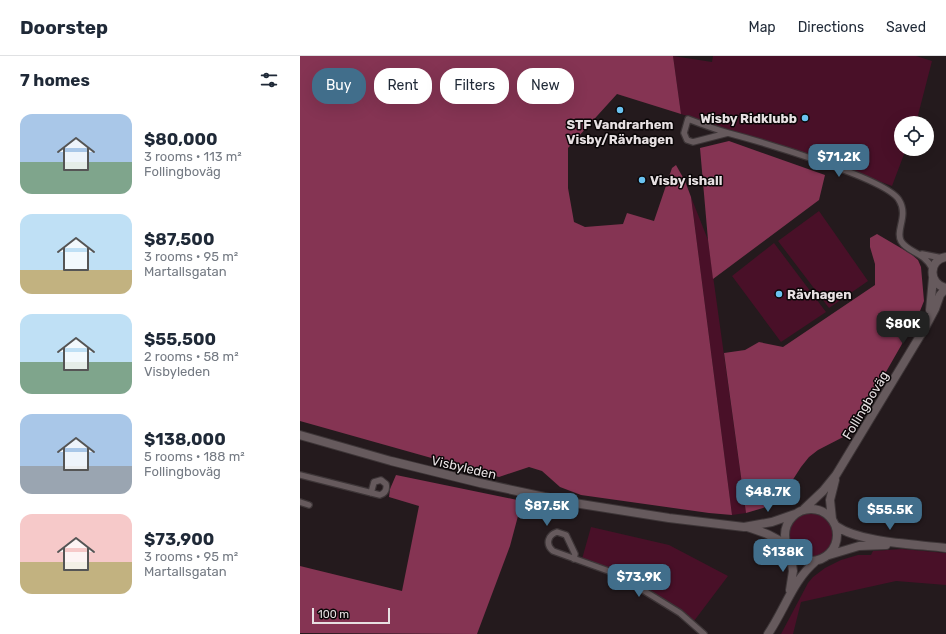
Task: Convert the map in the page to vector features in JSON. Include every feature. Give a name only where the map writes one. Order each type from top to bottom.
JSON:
[{"type":"main road","points":[[932,268],[936,261],[944,257]]},
{"type":"main road","name":"Follingboväg","points":[[926,326],[931,305],[933,278],[932,268]]},
{"type":"main road","points":[[933,278],[939,285],[946,288]]},
{"type":"main road","name":"Follingboväg","points":[[804,509],[824,491],[836,475],[932,316],[940,295],[946,288]]},
{"type":"main road","name":"Visbyleden","points":[[300,435],[391,461],[568,502],[668,518],[744,527],[770,534],[789,549]]},
{"type":"main road","name":"Follingboväg","points":[[834,522],[830,500],[836,475]]},
{"type":"main road","points":[[790,594],[793,571],[789,549],[785,540],[785,529],[790,519],[804,509],[815,508],[821,510],[850,534],[905,544],[946,548]]},
{"type":"main road","name":"Visbyleden","points":[[744,527],[772,522],[795,514]]},
{"type":"main road","points":[[828,555],[833,550],[837,542],[838,535],[834,522]]},
{"type":"main road","points":[[768,634],[802,575],[816,561],[828,555],[859,546],[905,544]]},
{"type":"main road","points":[[789,549],[800,559],[816,561]]},
{"type":"street","points":[[728,133],[693,142],[687,140],[684,133],[688,119],[827,165],[871,181],[892,192],[900,201],[903,208],[900,233],[901,241],[906,247],[920,254],[926,259],[932,268]]},
{"type":"street","points":[[920,254],[944,257]]},
{"type":"street","points":[[300,476],[371,493]]},
{"type":"street","points":[[300,502],[310,505]]},
{"type":"street","points":[[574,559],[575,554],[566,535],[557,532],[551,534],[549,540],[550,549],[574,559],[617,574],[680,613],[704,634]]},
{"type":"shaded area","points":[[300,56],[673,56],[681,114],[617,94],[568,148],[568,188],[574,222],[585,227],[623,224],[627,213],[654,221],[672,168],[676,165],[685,181],[691,197],[732,515],[581,495],[560,487],[542,471],[529,467],[499,477],[300,421]]},
{"type":"shaded area","name":"Wisby Ridklubb","points":[[673,56],[712,62],[713,56],[916,56],[932,61],[918,116],[894,116],[894,156],[903,156],[892,186],[805,154],[681,114]]},
{"type":"shaded area","points":[[729,141],[825,175],[819,200],[713,279],[700,148]]},
{"type":"shaded area","points":[[691,197],[708,240],[746,513],[732,515]]},
{"type":"shaded area","points":[[819,211],[868,281],[829,308],[778,241]]},
{"type":"shaded area","points":[[877,234],[911,254],[918,260],[921,267],[924,301],[918,316],[851,433],[818,450],[809,457],[785,492],[775,503],[746,513],[724,353],[745,350],[759,342],[783,347],[875,285],[875,264],[870,247],[870,238]]},
{"type":"shaded area","name":"Rävhagen","points":[[774,243],[826,312],[781,342],[732,276]]},
{"type":"shaded area","points":[[396,475],[522,501],[510,546],[477,634],[300,633],[300,566],[402,591],[419,506],[389,497],[390,489]]},
{"type":"shaded area","points":[[811,511],[824,515],[830,521],[834,534],[830,547],[824,553],[811,557],[798,553],[792,547],[788,534],[792,521],[798,515]]},
{"type":"shaded area","points":[[591,527],[669,545],[728,576],[694,621],[687,615],[616,571],[582,559]]},
{"type":"shaded area","points":[[902,549],[946,553],[946,585],[896,581],[801,602],[793,634],[781,634],[808,583],[825,568],[841,560],[858,555],[871,555],[873,551]]},
{"type":"place","name":"STF Vandrarhem Visby/Rävhagen","points":[[620,110]]},
{"type":"place","name":"Wisby Ridklubb","points":[[805,118]]},
{"type":"place","name":"Visby ishall","points":[[642,180]]},
{"type":"place","name":"Rävhagen","points":[[779,294]]}]
